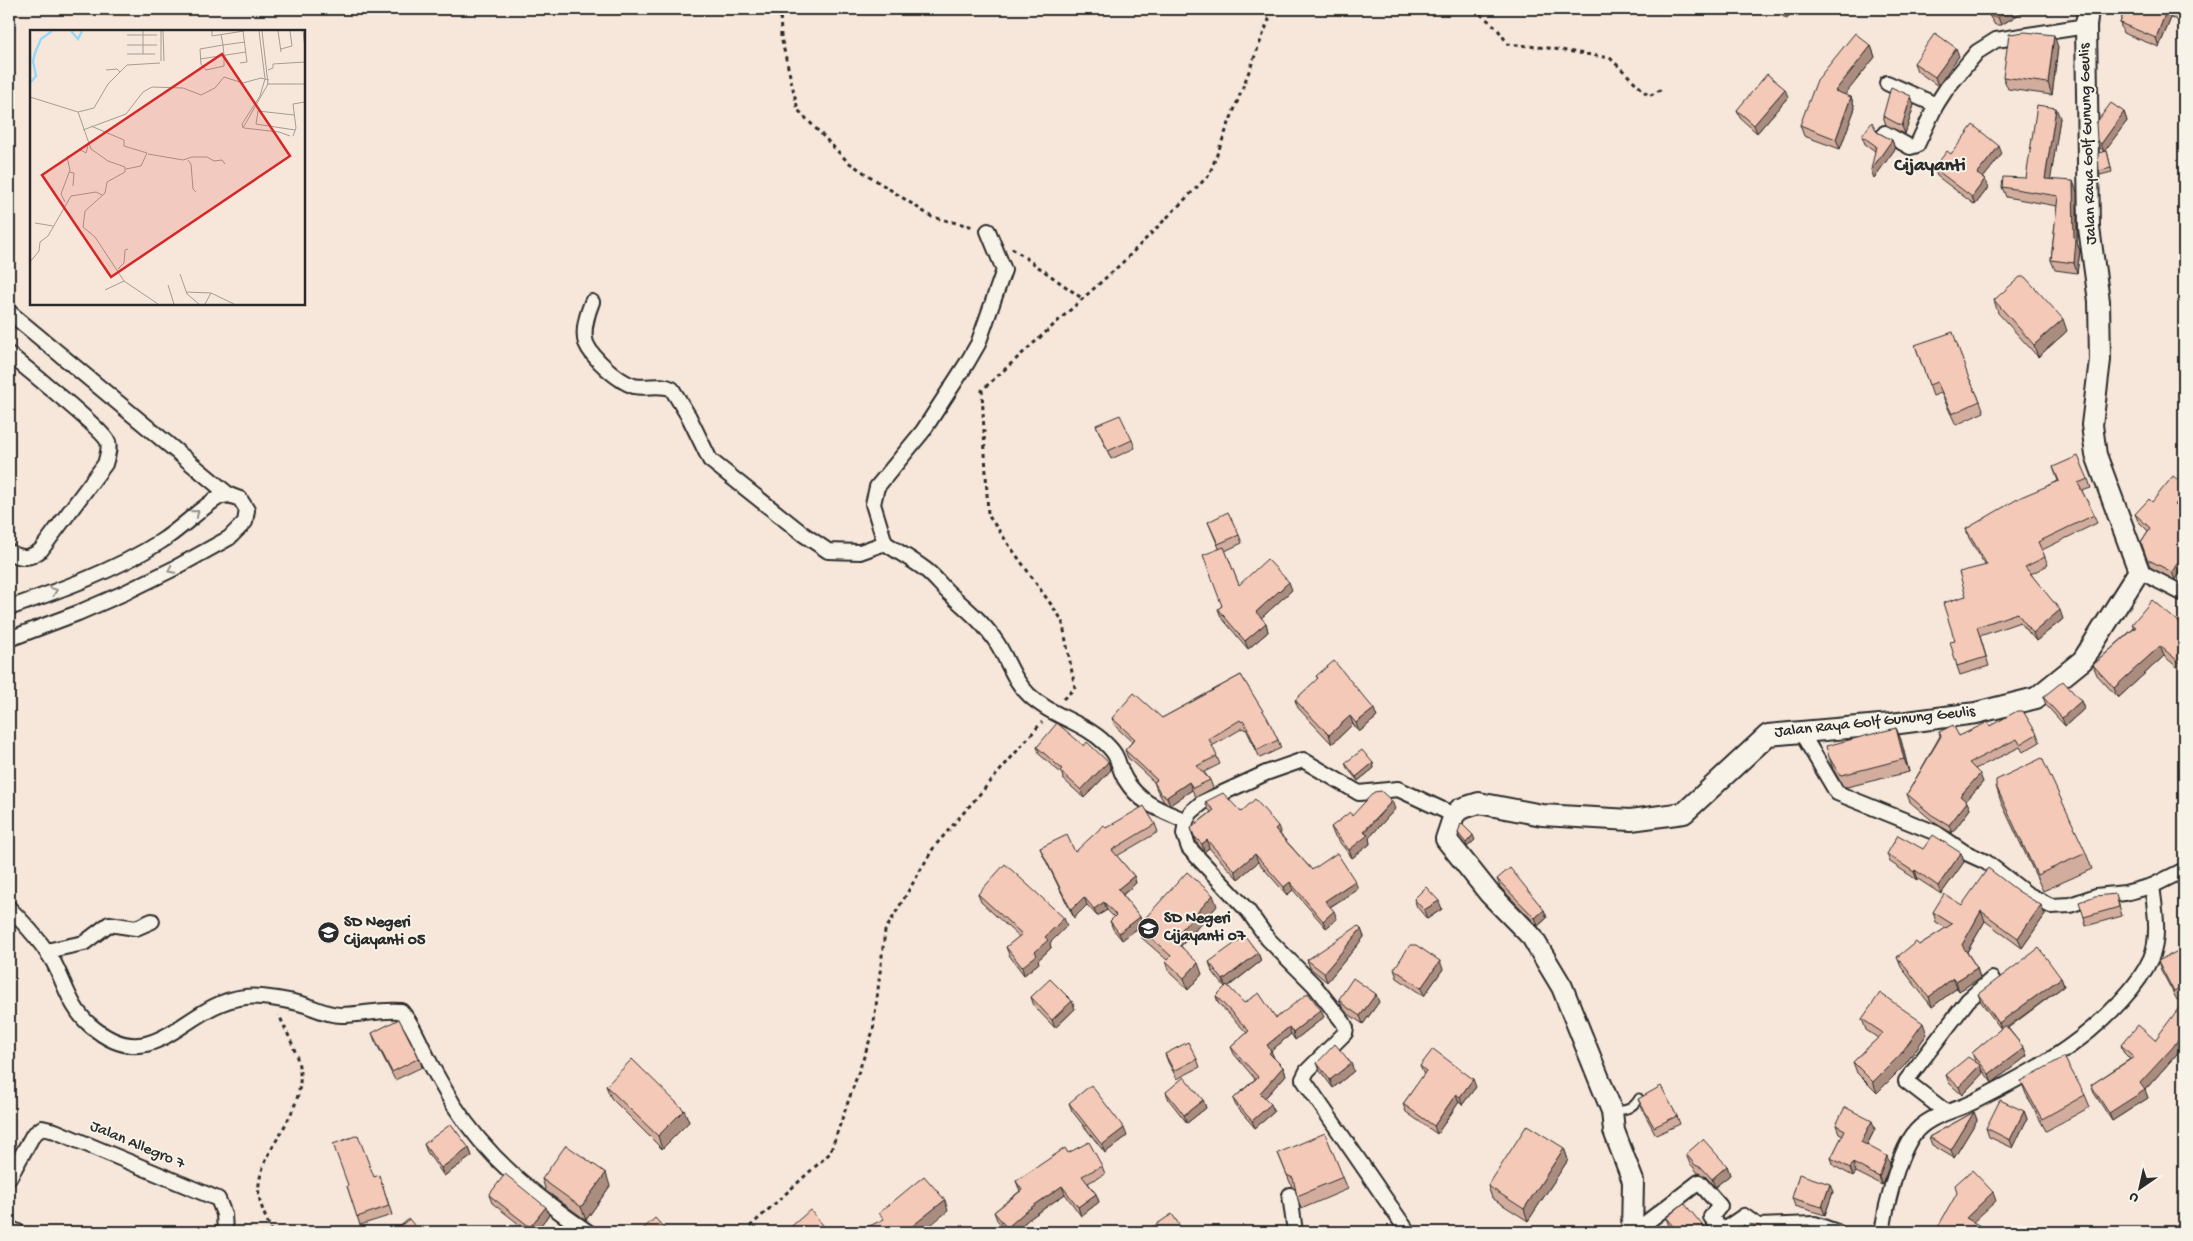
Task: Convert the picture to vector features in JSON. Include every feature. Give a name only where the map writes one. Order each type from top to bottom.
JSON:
[{"type":"main road","name":"Jalan Raya Golf Gunung Geulis","points":[[1454,815],[1460,809],[1479,803],[1542,816],[1631,820],[1684,813],[1768,735],[1892,724],[1976,713],[2036,698],[2083,660],[2139,571],[2096,455],[2092,425],[2100,360],[2099,302],[2089,228],[2087,17]]},
{"type":"main road","points":[[1454,815],[1446,839],[1489,893],[1532,937],[1562,987],[1612,1111],[1614,1131],[1633,1181],[1633,1232]]},
{"type":"street","points":[[1885,133],[1910,147],[1917,145],[1936,105],[1977,52],[1996,40],[2087,17]]},
{"type":"street","points":[[1887,83],[1936,105]]},
{"type":"street","points":[[988,231],[1004,270],[978,344],[971,356],[922,431],[877,487],[874,504],[885,543],[927,571],[972,614],[998,644],[1010,671],[1028,694],[1051,712],[1090,731],[1118,756],[1124,777],[1136,795],[1146,803],[1186,822]]},
{"type":"street","points":[[592,302],[588,312],[586,342],[593,353],[621,380],[636,386],[660,386],[672,389],[690,417],[710,460],[828,551],[860,552],[885,543]]},
{"type":"street","points":[[9,312],[228,495],[240,500],[246,510],[245,522],[229,538],[173,569],[101,603],[9,639]]},
{"type":"street","points":[[9,354],[94,426],[108,441],[108,453],[104,464],[41,550],[32,557],[15,555]]},
{"type":"street","points":[[9,608],[68,586],[113,566],[161,541],[207,504],[218,497],[228,495]]},
{"type":"street","points":[[2139,571],[2184,594]]},
{"type":"street","points":[[1801,732],[1836,793],[1936,833],[1964,852],[1986,862],[2027,894],[2051,906],[2070,905],[2096,896],[2125,893],[2152,886],[2184,870]]},
{"type":"street","points":[[1408,1232],[1303,1079],[1307,1071],[1345,1033],[1346,1028],[1343,1022],[1314,985],[1268,938],[1248,910],[1189,848],[1184,834],[1186,822],[1191,812],[1203,802],[1266,773],[1303,760],[1359,793],[1398,789],[1454,815]]},
{"type":"street","points":[[1882,1232],[1886,1203],[1913,1135],[1925,1122],[1973,1102],[2034,1070],[2074,1045],[2102,1021],[2138,982],[2152,956],[2156,928],[2152,886]]},
{"type":"street","points":[[9,908],[34,934],[46,951],[69,996],[89,1024],[106,1036],[132,1046],[149,1044],[167,1037],[190,1019],[213,1005],[248,996],[299,1003],[320,1012],[340,1015],[385,1009],[401,1011],[412,1023],[430,1062],[454,1105],[480,1140],[511,1175],[545,1204],[588,1232]]},
{"type":"street","points":[[46,951],[84,943],[109,924],[136,928],[152,921]]},
{"type":"street","points":[[1946,1112],[1906,1081],[1963,1006],[1992,979]]},
{"type":"street","name":"Jalan Allegro 7","points":[[9,1178],[33,1135],[42,1128],[55,1131],[218,1199],[224,1214],[225,1232]]},
{"type":"street","points":[[1633,1232],[1699,1182],[1720,1206],[1712,1217],[1722,1230],[1744,1216],[1758,1226],[1815,1224],[1837,1232]]},
{"type":"street","points":[[1290,1195],[1295,1232]]},
{"type":"street","points":[[9,1228],[18,1232]]},
{"type":"lane","points":[[1612,1111],[1629,1110],[1639,1098]]},
{"type":"path","points":[[780,9],[781,38],[798,110],[848,162],[932,217],[988,231],[1082,299]]},
{"type":"path","points":[[744,1232],[830,1153],[872,1031],[885,931],[934,847],[1074,688],[1062,620],[988,514],[982,390],[1122,263],[1209,175],[1273,9]]},
{"type":"path","points":[[1474,9],[1496,27],[1508,44],[1610,58],[1649,96],[1664,88]]},
{"type":"path","points":[[272,1232],[259,1196],[260,1180],[269,1156],[290,1117],[299,1089],[300,1074],[296,1056],[273,1000]]},
{"type":"building","points":[[1987,9],[2012,9],[1998,17],[1992,17]]},
{"type":"building","points":[[2125,9],[2167,9],[2156,38],[2120,23]]},
{"type":"building","points":[[2169,9],[2184,9],[2184,13]]},
{"type":"building","points":[[2025,32],[2054,35],[2048,83],[2003,77],[2009,34]]},
{"type":"building","points":[[1855,33],[1871,46],[1835,91],[1851,97],[1836,139],[1800,125],[1817,80]]},
{"type":"building","points":[[1935,33],[1956,48],[1935,77],[1914,63]]},
{"type":"building","points":[[1767,74],[1785,89],[1754,125],[1737,110]]},
{"type":"building","points":[[1891,87],[1911,96],[1902,126],[1883,116]]},
{"type":"building","points":[[2111,103],[2124,112],[2101,144],[2097,140],[2096,123]]},
{"type":"building","points":[[2037,105],[2056,108],[2045,179],[2073,181],[2074,238],[2076,241],[2074,263],[2051,260],[2058,196],[2002,187],[2003,177],[2026,178]]},
{"type":"building","points":[[1872,122],[1877,132],[1892,140],[1871,170],[1876,146],[1862,136]]},
{"type":"building","points":[[1973,125],[1999,146],[1977,174],[1985,179],[1972,197],[1934,168],[1947,151],[1951,154]]},
{"type":"building","points":[[2107,151],[2111,168],[2099,171],[2098,153]]},
{"type":"building","points":[[2020,277],[2025,277],[2063,319],[2034,345],[1994,300]]},
{"type":"building","points":[[1953,332],[1968,376],[1980,401],[1952,414],[1937,382],[1929,385],[1915,345]]},
{"type":"building","points":[[1120,415],[1132,440],[1108,451],[1096,425]]},
{"type":"building","points":[[2078,456],[2088,479],[2078,483],[2094,515],[2038,542],[2045,557],[2025,567],[2060,610],[2033,633],[2017,613],[1977,627],[1986,657],[1957,666],[1950,642],[1955,641],[1943,603],[1966,596],[1959,572],[1987,565],[1966,529],[2021,497],[2059,481],[2053,467]]},
{"type":"building","points":[[2173,476],[2184,485],[2184,493],[2175,505],[2184,510],[2184,546],[2179,555],[2181,557],[2172,572],[2147,559],[2141,542],[2150,528],[2135,514],[2149,499],[2152,502]]},
{"type":"building","points":[[1228,512],[1239,535],[1218,544],[1208,522]]},
{"type":"building","points":[[1224,547],[1239,585],[1267,559],[1289,582],[1256,612],[1266,623],[1245,641],[1218,609],[1222,606],[1203,555]]},
{"type":"building","points":[[2152,600],[2184,627],[2184,666],[2160,646],[2114,688],[2093,665],[2136,627],[2132,624]]},
{"type":"building","points":[[1334,661],[1374,709],[1356,723],[1350,716],[1329,735],[1295,700],[1318,678],[1316,676]]},
{"type":"building","points":[[1241,675],[1268,719],[1278,740],[1257,750],[1244,721],[1240,720],[1209,739],[1217,756],[1197,766],[1210,780],[1193,788],[1189,782],[1167,797],[1161,794],[1154,782],[1157,780],[1125,750],[1135,739],[1112,718],[1134,693],[1162,718]]},
{"type":"building","points":[[2063,681],[2081,701],[2062,718],[2043,697]]},
{"type":"building","points":[[2017,711],[2023,711],[2037,734],[2020,744],[2017,739],[1969,763],[1980,774],[1960,796],[1967,802],[1949,825],[1932,815],[1907,794],[1941,736],[1939,732],[1953,725],[1959,736],[1988,722],[1990,726]]},
{"type":"building","points":[[1057,723],[1084,746],[1087,742],[1108,762],[1081,790],[1060,771],[1062,769],[1037,747]]},
{"type":"building","points":[[1896,728],[1904,759],[1842,775],[1839,774],[1829,757],[1826,746]]},
{"type":"building","points":[[1362,750],[1373,763],[1356,777],[1345,763]]},
{"type":"building","points":[[2042,758],[2086,853],[2037,875],[1996,786],[1996,780]]},
{"type":"building","points":[[1381,791],[1392,801],[1364,831],[1368,835],[1349,850],[1331,827],[1350,812],[1352,816],[1374,792]]},
{"type":"building","points":[[1223,793],[1241,812],[1255,799],[1278,826],[1275,829],[1312,870],[1337,853],[1355,881],[1325,901],[1334,911],[1323,921],[1290,882],[1284,887],[1255,854],[1235,871],[1207,840],[1202,844],[1194,836],[1191,828],[1214,810],[1205,802]]},
{"type":"building","points":[[1144,806],[1155,824],[1112,850],[1134,876],[1118,889],[1140,917],[1119,933],[1110,921],[1116,915],[1104,902],[1094,909],[1084,897],[1071,910],[1040,848],[1067,835],[1075,852],[1104,825],[1106,828]]},
{"type":"building","points":[[1461,823],[1473,835],[1466,843],[1458,833]]},
{"type":"building","points":[[1898,835],[1923,849],[1933,835],[1961,853],[1938,886],[1887,854]]},
{"type":"building","points":[[1005,864],[1064,918],[1045,937],[1048,940],[1035,952],[1037,955],[1022,967],[1006,947],[1022,934],[978,894]]},
{"type":"building","points":[[1510,868],[1544,910],[1535,918],[1497,879]]},
{"type":"building","points":[[1988,868],[2018,891],[2041,905],[2018,938],[1981,911],[1962,945],[1977,968],[1956,981],[1953,978],[1929,997],[1897,957],[1916,942],[1919,945],[1952,924],[1933,912],[1944,894],[1962,905]]},
{"type":"building","points":[[1187,872],[1213,895],[1173,939],[1198,963],[1184,978],[1166,961],[1171,956],[1138,926]]},
{"type":"building","points":[[1426,887],[1439,901],[1424,910],[1414,899]]},
{"type":"building","points":[[2116,894],[2119,907],[2084,917],[2079,902],[2095,896]]},
{"type":"building","points":[[1358,926],[1361,929],[1324,973],[1307,960]]},
{"type":"building","points":[[1245,936],[1258,953],[1223,980],[1209,962]]},
{"type":"building","points":[[1410,945],[1416,945],[1440,961],[1421,988],[1394,969]]},
{"type":"building","points":[[2039,948],[2061,978],[1999,1023],[1978,994]]},
{"type":"building","points":[[2182,949],[2184,955],[2184,987],[2174,992],[2158,961]]},
{"type":"building","points":[[1353,978],[1376,994],[1360,1016],[1344,1005],[1339,999]]},
{"type":"building","points":[[1050,979],[1072,1001],[1052,1020],[1031,997]]},
{"type":"building","points":[[1227,985],[1244,1003],[1259,993],[1276,1018],[1308,993],[1321,1010],[1293,1032],[1289,1027],[1267,1045],[1271,1051],[1269,1053],[1283,1067],[1260,1093],[1271,1104],[1252,1121],[1233,1099],[1258,1077],[1231,1047],[1249,1031],[1216,996]]},
{"type":"building","points":[[1880,993],[1923,1023],[1900,1055],[1873,1082],[1853,1062],[1883,1033],[1862,1019]]},
{"type":"building","points":[[2181,1005],[2184,1007],[2184,1031],[2173,1047],[2140,1083],[2145,1090],[2109,1113],[2091,1085],[2134,1057],[2121,1045],[2138,1025],[2155,1040]]},
{"type":"building","points":[[399,1019],[419,1058],[392,1072],[372,1033]]},
{"type":"building","points":[[2005,1025],[2024,1048],[1989,1074],[1972,1053]]},
{"type":"building","points":[[1188,1042],[1197,1059],[1174,1071],[1165,1054]]},
{"type":"building","points":[[1335,1044],[1351,1063],[1330,1080],[1317,1063]]},
{"type":"building","points":[[1433,1049],[1473,1079],[1460,1097],[1456,1094],[1434,1126],[1403,1104],[1426,1071],[1420,1066]]},
{"type":"building","points":[[1968,1057],[1980,1065],[1959,1087],[1946,1075]]},
{"type":"building","points":[[2064,1057],[2085,1095],[2042,1119],[2021,1081]]},
{"type":"building","points":[[632,1059],[684,1110],[658,1136],[606,1086]]},
{"type":"building","points":[[1184,1077],[1203,1100],[1184,1115],[1166,1092]]},
{"type":"building","points":[[1091,1085],[1124,1128],[1102,1145],[1069,1103]]},
{"type":"building","points":[[1661,1086],[1677,1116],[1654,1127],[1638,1099]]},
{"type":"building","points":[[2000,1100],[2024,1111],[2010,1140],[1986,1128]]},
{"type":"building","points":[[1845,1107],[1872,1121],[1861,1142],[1887,1156],[1879,1177],[1853,1163],[1850,1168],[1831,1158],[1845,1130],[1836,1125]]},
{"type":"building","points":[[1974,1112],[1951,1150],[1929,1137]]},
{"type":"building","points":[[451,1124],[469,1148],[441,1168],[424,1144]]},
{"type":"building","points":[[1527,1125],[1564,1148],[1524,1209],[1488,1186]]},
{"type":"building","points":[[1325,1133],[1343,1177],[1297,1196],[1293,1178],[1287,1175],[1278,1153]]},
{"type":"building","points":[[358,1135],[374,1177],[379,1175],[389,1206],[357,1217],[333,1144]]},
{"type":"building","points":[[1703,1139],[1727,1166],[1712,1179],[1702,1168],[1695,1165],[1686,1154]]},
{"type":"building","points":[[1089,1142],[1102,1166],[1082,1176],[1096,1194],[1078,1207],[1062,1186],[1026,1211],[1007,1228],[994,1212],[1022,1190],[1016,1181],[1065,1148],[1068,1153]]},
{"type":"building","points":[[566,1145],[606,1173],[581,1207],[542,1179]]},
{"type":"building","points":[[1972,1170],[1993,1192],[1966,1218],[1982,1227],[1978,1232],[1935,1232],[1957,1193],[1955,1185]]},
{"type":"building","points":[[505,1174],[546,1207],[530,1227],[489,1195]]},
{"type":"building","points":[[1799,1174],[1830,1184],[1822,1207],[1792,1198]]},
{"type":"building","points":[[924,1176],[945,1200],[905,1232],[857,1232],[884,1219],[879,1213]]},
{"type":"building","points":[[1684,1203],[1708,1232],[1678,1232],[1666,1218]]},
{"type":"building","points":[[810,1210],[829,1232],[785,1232]]},
{"type":"building","points":[[1172,1214],[1184,1232],[1145,1232]]},
{"type":"building","points":[[655,1218],[666,1230],[664,1232],[646,1232],[643,1229]]},
{"type":"building","points":[[409,1219],[420,1232],[393,1232]]},
{"type":"building","points":[[1749,1224],[1760,1226],[1765,1232],[1741,1232]]},
{"type":"building","points":[[1804,1225],[1809,1225],[1816,1232],[1796,1232]]},
{"type":"place","name":"SD Negeri Cijayanti 07","points":[[1148,928]]},
{"type":"place","name":"SD Negeri Cijayanti 05","points":[[328,932]]},
{"type":"district","name":"Cijayanti","points":[[1930,166]]}]
